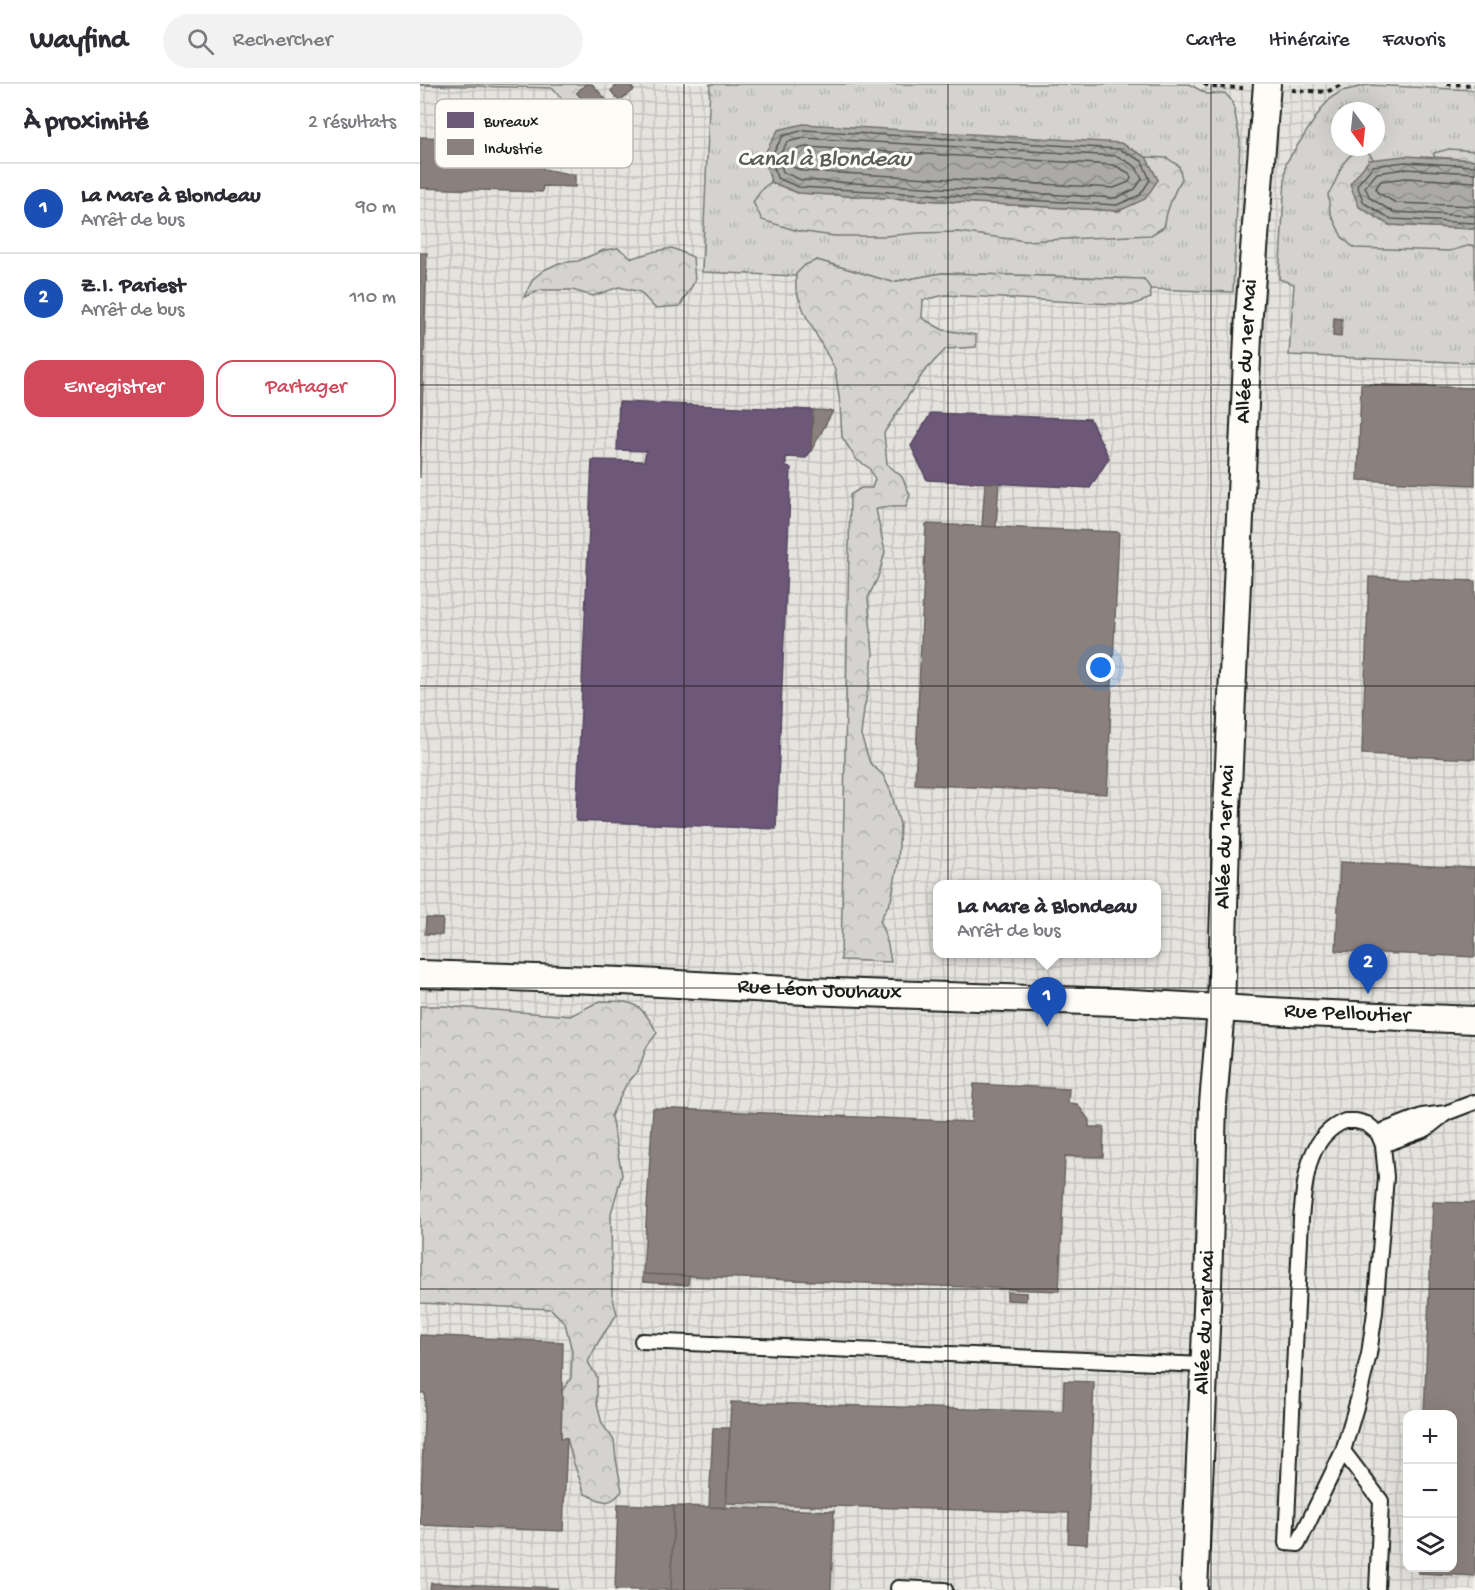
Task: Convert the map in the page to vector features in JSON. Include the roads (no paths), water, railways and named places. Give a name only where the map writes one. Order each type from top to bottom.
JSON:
[{"type":"street","name":"Allée du 1er Mai","points":[[1194,1590],[1214,1104],[1221,1009],[1225,854],[1248,325],[1267,84]]},
{"type":"street","name":"Rue Léon Jouhaux","points":[[420,974],[622,981],[806,992],[1116,1002],[1221,1009]]},
{"type":"street","name":"Rue Pelloutier","points":[[1221,1009],[1475,1020]]},
{"type":"lane","points":[[1381,1139],[1426,1129],[1446,1113],[1475,1102]]},
{"type":"lane","points":[[1356,1121],[1367,1124],[1381,1139],[1386,1177],[1375,1312],[1369,1354],[1343,1451],[1298,1544],[1286,1544],[1301,1218],[1307,1171],[1313,1152],[1326,1134],[1335,1126],[1356,1121]]},
{"type":"lane","points":[[642,1341],[1204,1365]]},
{"type":"lane","points":[[1343,1451],[1381,1502],[1377,1590]]},
{"type":"lane","points":[[898,1588],[945,1590]]},
{"type":"water","name":"Canal à Blondeau","points":[[803,124],[1121,143],[1146,157],[1158,180],[1145,199],[1119,211],[798,193],[771,182],[764,155],[778,130]]},
{"type":"water","points":[[1405,156],[1475,160],[1475,229],[1389,225],[1359,207],[1350,184],[1369,160]]},
{"type":"place","name":"Z.I. Pariest","points":[[1368,994]]},
{"type":"place","name":"La Mare à Blondeau","points":[[1047,1027]]}]
